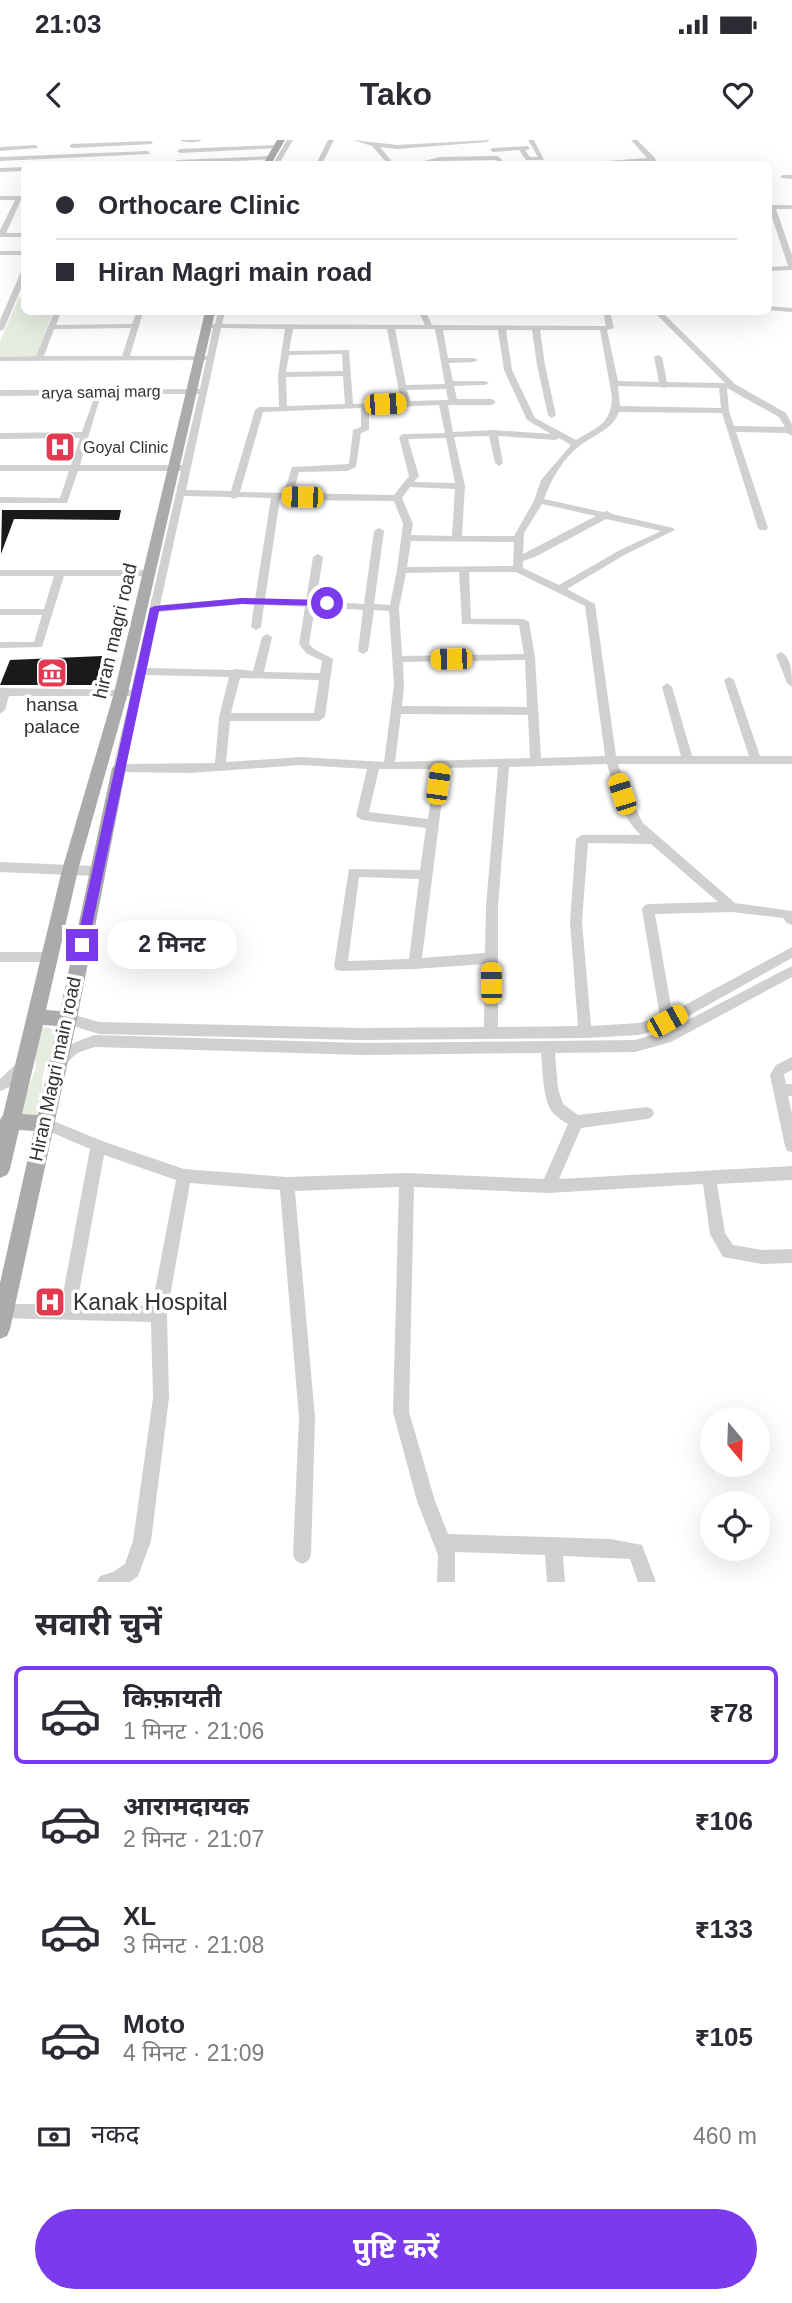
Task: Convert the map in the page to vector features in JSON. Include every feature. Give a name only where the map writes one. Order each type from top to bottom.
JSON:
[{"type":"main road","points":[[271,161],[279,144]]},
{"type":"main road","name":"hiran magri road","points":[[5,1117],[35,1017],[69,870],[121,693],[149,573],[179,468],[211,321]]},
{"type":"main road","name":"Hiran Magri main road","points":[[2,1320],[68,1019],[119,768]]},
{"type":"main road","points":[[35,1017],[68,1019]]},
{"type":"main road","points":[[5,1117],[44,1123]]},
{"type":"main road","name":"Hiran Magri main road","points":[[0,1169],[5,1117]]},
{"type":"street","points":[[178,161],[183,140],[199,140]]},
{"type":"street","points":[[272,161],[290,140]]},
{"type":"street","points":[[320,161],[331,140]]},
{"type":"street","points":[[356,140],[397,147],[487,140],[500,161]]},
{"type":"street","points":[[635,140],[653,161]]},
{"type":"street","points":[[68,161],[73,143],[152,141],[144,161]]},
{"type":"street","points":[[494,150],[520,148],[533,143],[542,159],[528,159],[520,148]]},
{"type":"street","points":[[0,149],[37,144],[32,161]]},
{"type":"street","points":[[180,151],[279,144]]},
{"type":"street","points":[[374,145],[388,161]]},
{"type":"street","points":[[0,159],[32,161],[70,156],[148,153]]},
{"type":"street","points":[[430,161],[500,161]]},
{"type":"street","points":[[0,170],[21,169]]},
{"type":"street","points":[[783,177],[792,177]]},
{"type":"street","points":[[0,198],[21,198]]},
{"type":"street","points":[[21,199],[4,222],[0,235],[21,235]]},
{"type":"street","points":[[772,207],[792,207]]},
{"type":"street","points":[[0,210],[13,210]]},
{"type":"street","points":[[772,211],[790,251],[792,267],[772,269]]},
{"type":"street","points":[[0,253],[21,253]]},
{"type":"street","points":[[0,329],[21,283]]},
{"type":"street","points":[[15,296],[21,296]]},
{"type":"street","points":[[772,308],[792,310]]},
{"type":"street","points":[[39,359],[56,315]]},
{"type":"street","points":[[125,359],[139,315]]},
{"type":"street","points":[[425,315],[433,326],[450,385],[448,435],[460,486],[457,536]]},
{"type":"street","points":[[211,321],[289,326],[610,328],[608,315]]},
{"type":"street","points":[[661,315],[727,386],[788,415],[791,432],[733,429]]},
{"type":"street","points":[[51,327],[136,326]]},
{"type":"street","points":[[283,408],[282,375],[289,326]]},
{"type":"street","points":[[390,326],[406,404]]},
{"type":"street","points":[[502,327],[508,370],[531,420],[576,444]]},
{"type":"street","points":[[536,328],[552,415]]},
{"type":"street","points":[[518,564],[519,534],[539,501],[546,480],[576,444],[613,420],[618,410],[603,328]]},
{"type":"street","points":[[285,353],[346,352],[349,406]]},
{"type":"street","points":[[658,357],[664,386]]},
{"type":"street","points":[[0,359],[204,358]]},
{"type":"street","points":[[445,361],[474,360]]},
{"type":"street","points":[[282,375],[348,373]]},
{"type":"street","points":[[403,388],[485,383]]},
{"type":"street","points":[[614,383],[727,386]]},
{"type":"street","points":[[727,386],[725,411],[763,528]]},
{"type":"street","points":[[0,395],[98,397],[196,394]]},
{"type":"street","name":"arya samaj marg","points":[[0,395],[196,394]]},
{"type":"street","points":[[0,500],[64,501],[98,397]]},
{"type":"street","points":[[234,495],[259,410],[492,402]]},
{"type":"street","points":[[256,627],[282,497],[295,469],[347,468],[353,465],[357,430],[365,430],[365,405]]},
{"type":"street","points":[[618,410],[725,411]]},
{"type":"street","points":[[397,498],[414,476],[403,437],[493,433],[560,437]]},
{"type":"street","points":[[493,433],[499,463]]},
{"type":"street","points":[[0,436],[85,435]]},
{"type":"street","points":[[0,468],[179,468],[180,493],[119,768],[220,767],[301,761],[389,766],[611,760],[792,761]]},
{"type":"street","points":[[407,484],[460,486]]},
{"type":"street","points":[[180,493],[397,498]]},
{"type":"street","points":[[389,766],[399,685],[394,608],[408,524],[397,498]]},
{"type":"street","points":[[539,501],[670,530],[623,552],[560,589]]},
{"type":"street","points":[[402,570],[464,570],[518,564],[607,514]]},
{"type":"street","points":[[363,651],[379,531]]},
{"type":"street","points":[[406,538],[457,536],[519,539]]},
{"type":"street","points":[[225,717],[319,717],[328,659],[310,651],[304,644],[318,557]]},
{"type":"street","points":[[518,564],[590,604],[611,760],[622,794],[638,826],[732,906]]},
{"type":"street","points":[[464,570],[466,622],[524,622],[530,657],[536,762]]},
{"type":"street","points":[[0,573],[149,573]]},
{"type":"street","points":[[0,645],[38,645],[60,573]]},
{"type":"street","points":[[155,608],[260,601],[394,608]]},
{"type":"street","points":[[0,612],[48,612]]},
{"type":"street","points":[[258,673],[267,637]]},
{"type":"street","points":[[781,655],[792,683]]},
{"type":"street","points":[[398,659],[530,657]]},
{"type":"street","points":[[141,671],[325,677]]},
{"type":"street","points":[[220,767],[225,717],[236,672]]},
{"type":"street","points":[[729,680],[756,761]]},
{"type":"street","points":[[667,687],[688,761]]},
{"type":"street","points":[[0,709],[3,692],[136,693]]},
{"type":"street","points":[[396,710],[533,711]]},
{"type":"street","points":[[491,1034],[492,906],[504,763]]},
{"type":"street","points":[[415,964],[441,764]]},
{"type":"street","points":[[374,765],[362,816],[433,824]]},
{"type":"street","points":[[585,1032],[576,922],[582,839],[653,840]]},
{"type":"street","points":[[0,867],[96,871]]},
{"type":"street","points":[[426,875],[353,872],[341,966],[490,958]]},
{"type":"street","points":[[667,1021],[648,909],[732,906],[787,914],[792,920]]},
{"type":"street","points":[[68,1019],[99,1028],[361,1034],[491,1034],[639,1029],[667,1021],[792,952]]},
{"type":"street","points":[[0,957],[49,957]]},
{"type":"street","points":[[58,1063],[73,1049],[95,1041],[364,1049],[635,1046],[671,1036],[792,971]]},
{"type":"street","points":[[548,1046],[551,1089],[558,1108],[576,1122],[647,1113]]},
{"type":"street","points":[[0,1085],[7,1082],[22,1067]]},
{"type":"street","points":[[783,1069],[792,1146]]},
{"type":"street","points":[[548,1186],[576,1122]]},
{"type":"street","points":[[44,1123],[98,1146],[184,1176],[286,1184],[407,1180],[548,1186],[792,1174]]},
{"type":"street","points":[[68,1312],[98,1146]]},
{"type":"street","points":[[106,1582],[116,1581],[132,1570],[142,1541],[161,1398],[159,1314],[184,1176]]},
{"type":"street","points":[[709,1178],[718,1234],[728,1252],[762,1257],[792,1256]]},
{"type":"street","points":[[407,1180],[401,1412],[426,1500],[447,1555],[446,1582]]},
{"type":"street","points":[[286,1184],[307,1419],[302,1555]]},
{"type":"street","points":[[2,1320],[68,1312],[159,1314]]},
{"type":"street","points":[[442,1544],[636,1551],[647,1582]]},
{"type":"street","points":[[553,1547],[556,1582]]},
{"type":"shaded area","points":[[19,298],[21,315],[52,315],[36,356],[0,357],[0,341]]},
{"type":"shaded area","points":[[47,1027],[58,1032],[58,1037],[43,1075],[43,1108],[41,1114],[24,1117],[19,1112],[36,1068],[33,1041],[40,1029]]},
{"type":"building","points":[[2,510],[121,510],[119,520],[14,519],[1,554]]},
{"type":"building","name":"hansa palace","points":[[102,656],[98,685],[0,685],[10,660]]},
{"type":"place","name":"Goyal Clinic","points":[[60,447]]},
{"type":"place","name":"hansa palace","points":[[52,673]]},
{"type":"place","name":"Kanak Hospital","points":[[50,1302]]},
{"type":"route","points":[[82,945],[155,608],[242,601],[327,603]]}]
